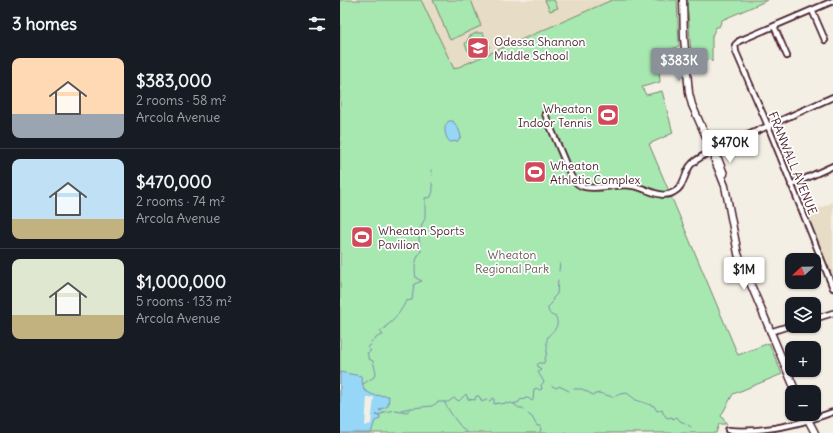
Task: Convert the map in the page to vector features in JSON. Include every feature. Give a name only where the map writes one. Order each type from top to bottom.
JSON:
[{"type":"street","points":[[683,0],[684,38],[689,93],[692,105],[715,157],[715,161],[723,180],[738,254],[793,385]]},
{"type":"street","points":[[787,56],[774,26],[833,1]]},
{"type":"street","points":[[812,10],[826,40]]},
{"type":"street","name":"FRANWALL AVENUE","points":[[774,26],[739,41],[735,45],[736,52],[768,126],[833,288]]},
{"type":"street","points":[[545,114],[571,176],[583,187],[593,188],[623,184],[657,194],[667,195],[677,190],[682,184],[690,166],[698,159],[712,151],[833,97]]},
{"type":"street","points":[[791,185],[833,166]]},
{"type":"street","points":[[821,317],[833,313]]},
{"type":"street","points":[[770,332],[785,327]]},
{"type":"street","points":[[732,431],[770,428],[809,422],[833,412]]},
{"type":"street","points":[[809,422],[811,433]]},
{"type":"street","points":[[809,422],[816,433]]},
{"type":"shaded area","name":"Odessa Shannon Middle School","points":[[421,0],[615,0],[456,75]]},
{"type":"shaded area","points":[[833,202],[833,282],[821,253],[805,215]]},
{"type":"green space","name":"Wheaton Regional Park","points":[[340,0],[421,0],[454,69],[612,0],[677,0],[679,46],[658,55],[660,82],[642,87],[646,95],[662,91],[673,133],[649,144],[738,355],[769,343],[782,374],[733,394],[721,416],[727,424],[719,424],[716,433],[340,433]]},
{"type":"green space","points":[[433,0],[471,0],[481,26],[450,40]]},
{"type":"green space","points":[[545,0],[554,0],[558,8],[550,11]]},
{"type":"green space","points":[[687,0],[768,0],[722,20],[719,27],[716,27],[712,36],[712,62],[710,59],[692,66],[688,12],[686,10]]},
{"type":"green space","points":[[476,33],[483,33],[489,46],[488,51],[475,57],[468,51],[465,44],[470,36]]},
{"type":"water","points":[[449,121],[453,121],[459,130],[461,136],[458,141],[450,142],[447,137],[445,129]]},
{"type":"water","points":[[340,372],[361,376],[364,390],[373,395],[389,396],[388,406],[379,410],[384,412],[376,415],[380,416],[380,419],[375,421],[371,433],[340,433]]},
{"type":"pier","points":[[374,397],[371,424],[365,426],[367,398]]},
{"type":"waterway","points":[[431,170],[432,175]]},
{"type":"waterway","points":[[371,342],[383,335],[380,331],[386,328],[386,326],[395,318],[406,301],[412,300],[414,284],[422,281],[416,278],[415,267],[417,257],[421,251],[419,239],[422,224],[425,219],[425,198],[431,197],[433,191],[432,183]]},
{"type":"waterway","points":[[559,271],[560,263]]},
{"type":"waterway","points":[[384,412],[395,410],[407,412],[412,408],[432,406],[438,402],[448,402],[454,398],[459,401],[466,394],[468,399],[475,400],[476,396],[479,396],[482,402],[486,400],[490,401],[492,398],[494,399],[494,404],[513,404],[519,402],[520,400],[524,400],[525,398],[532,401],[534,389],[542,389],[541,385],[544,382],[538,372],[541,370],[537,365],[539,363],[544,363],[547,352],[548,337],[557,325],[556,317],[550,314],[548,307],[557,294],[558,280]]},
{"type":"waterway","points":[[363,384],[374,377],[376,373],[373,361],[369,359],[367,353],[371,351],[367,347],[371,345]]},
{"type":"waterway","points":[[552,386],[557,388],[559,386],[569,391]]},
{"type":"waterway","points":[[574,389],[582,389],[593,395],[599,393],[613,397],[627,393],[636,400],[654,406],[657,411],[662,409],[667,418],[672,417],[673,419],[677,417],[680,421],[685,423]]},
{"type":"waterway","points":[[444,402],[454,418],[467,433]]},
{"type":"waterway","points":[[514,404],[519,408],[523,408],[524,410]]},
{"type":"waterway","points":[[401,410],[411,408]]},
{"type":"waterway","points":[[528,414],[532,417],[537,426],[540,426],[541,430],[539,433]]},
{"type":"place","name":"Odessa Shannon Middle School","points":[[478,48]]},
{"type":"place","name":"Wheaton Indoor Tennis","points":[[608,115]]},
{"type":"place","name":"Wheaton Athletic Complex","points":[[535,172]]},
{"type":"place","name":"Wheaton Sports Pavilion","points":[[362,237]]}]
